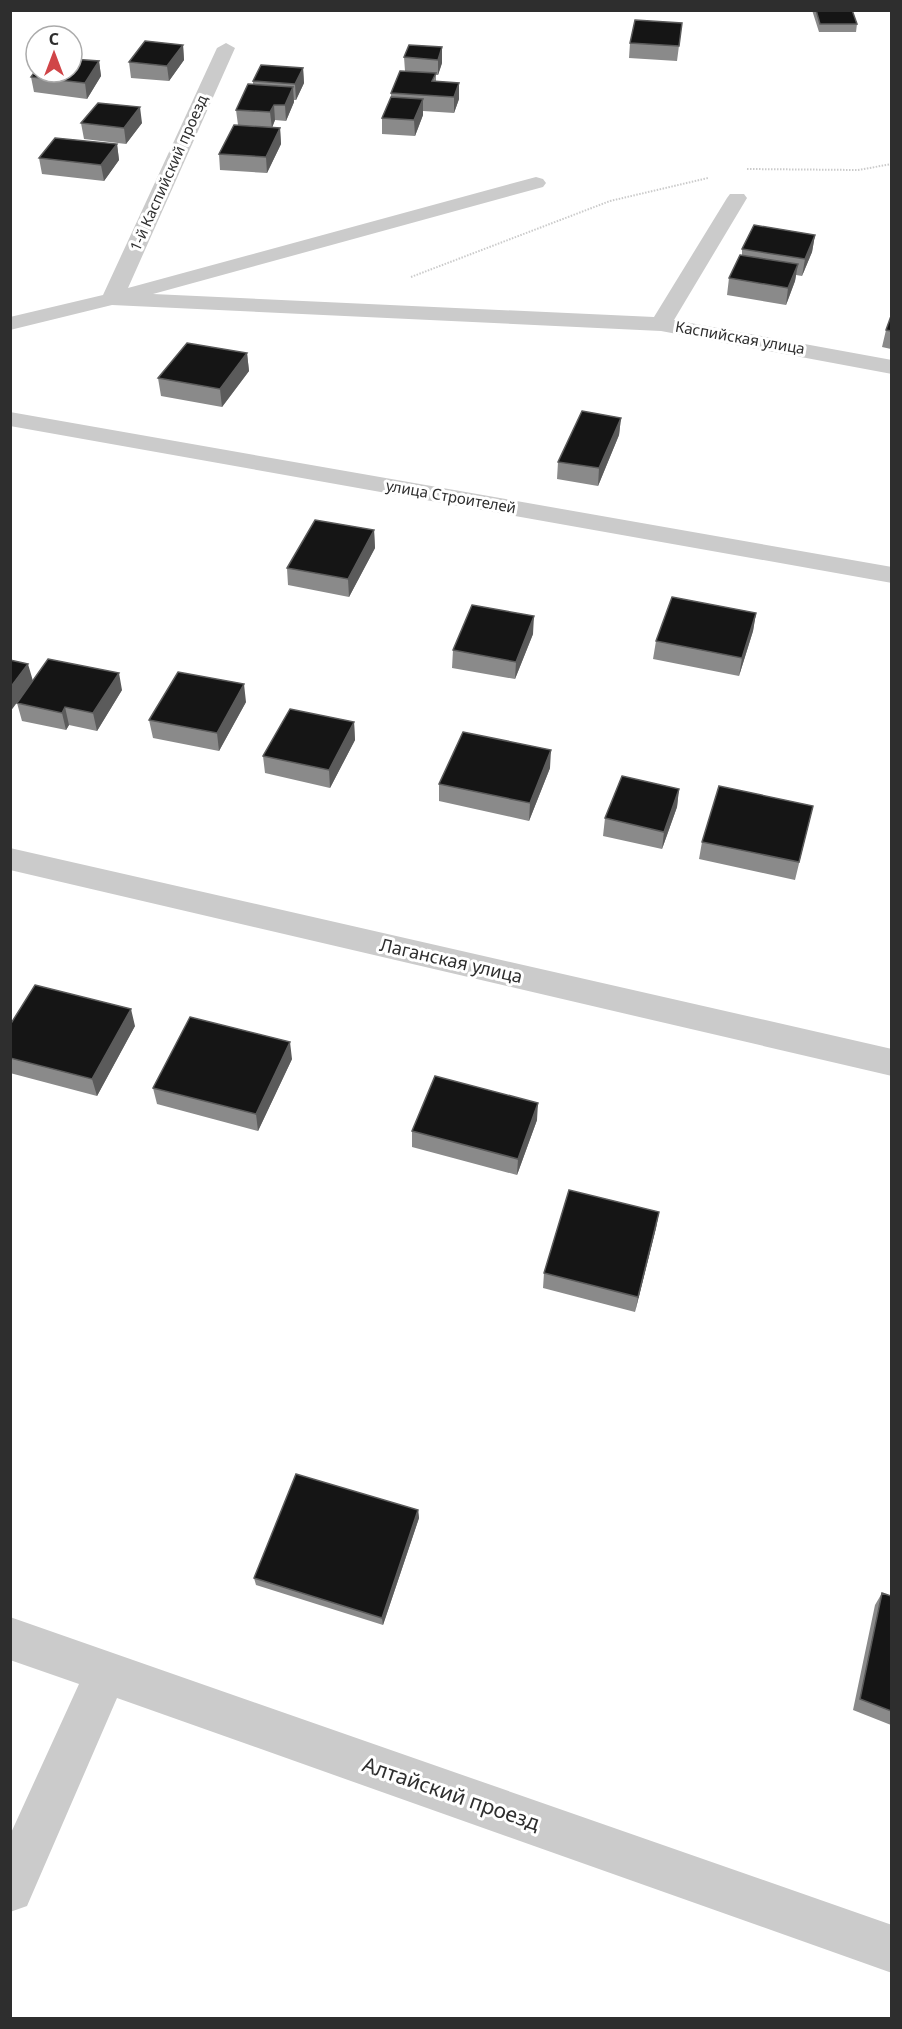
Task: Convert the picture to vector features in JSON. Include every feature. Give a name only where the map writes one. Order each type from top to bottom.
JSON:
[{"type":"street","name":"1-й Каспийский проезд","points":[[112,299],[226,48]]},
{"type":"street","points":[[10,324],[112,299],[536,183]]},
{"type":"street","name":"Каспийская улица","points":[[737,198],[661,324],[891,367]]},
{"type":"street","points":[[112,299],[661,324]]},
{"type":"street","name":"улица Строителей","points":[[10,419],[891,575]]},
{"type":"street","name":"Лаганская улица","points":[[10,859],[891,1064]]},
{"type":"street","name":"Алтайский проезд","points":[[10,1638],[891,1949]]},
{"type":"street","points":[[10,1889],[106,1672]]},
{"type":"path","points":[[744,169],[755,167],[858,170],[891,164]]},
{"type":"path","points":[[404,280],[610,201],[710,177]]},
{"type":"building","points":[[816,10],[852,10],[857,24],[820,24]]},
{"type":"building","points":[[635,20],[682,23],[679,46],[630,43]]},
{"type":"building","points":[[145,41],[183,45],[167,66],[129,62]]},
{"type":"building","points":[[409,45],[442,47],[438,60],[404,57]]},
{"type":"building","points":[[84,60],[99,61],[85,83]]},
{"type":"building","points":[[261,65],[303,68],[295,84],[253,81]]},
{"type":"building","points":[[400,71],[436,73],[432,81],[459,83],[454,97],[391,93]]},
{"type":"building","points":[[248,84],[293,87],[285,105],[274,105],[270,112],[236,110]]},
{"type":"building","points":[[391,97],[423,99],[414,120],[382,118]]},
{"type":"building","points":[[98,103],[140,107],[124,128],[81,123]]},
{"type":"building","points":[[234,125],[280,128],[266,157],[219,154]]},
{"type":"building","points":[[55,138],[117,144],[101,165],[39,158]]},
{"type":"building","points":[[754,225],[815,235],[805,259],[742,249]]},
{"type":"building","points":[[740,255],[798,264],[788,288],[729,278]]},
{"type":"building","points":[[891,316],[891,331],[886,330]]},
{"type":"building","points":[[187,343],[247,353],[220,389],[158,378]]},
{"type":"building","points":[[582,411],[621,418],[599,468],[558,462]]},
{"type":"building","points":[[315,520],[374,530],[348,579],[287,568]]},
{"type":"building","points":[[672,597],[756,613],[742,658],[656,641]]},
{"type":"building","points":[[472,605],[534,616],[516,662],[453,650]]},
{"type":"building","points":[[48,659],[119,673],[93,713],[65,707],[62,713],[17,703]]},
{"type":"building","points":[[10,660],[28,664],[10,688]]},
{"type":"building","points":[[178,672],[244,684],[217,733],[149,720]]},
{"type":"building","points":[[290,709],[354,722],[329,770],[263,756]]},
{"type":"building","points":[[463,732],[551,750],[530,803],[439,784]]},
{"type":"building","points":[[622,776],[679,789],[664,832],[605,818]]},
{"type":"building","points":[[719,786],[813,806],[799,862],[702,842]]},
{"type":"building","points":[[35,985],[131,1009],[92,1079],[10,1058],[10,1025]]},
{"type":"building","points":[[190,1017],[290,1042],[256,1114],[153,1088]]},
{"type":"building","points":[[435,1076],[538,1103],[518,1159],[412,1131]]},
{"type":"building","points":[[569,1190],[659,1212],[638,1297],[544,1273]]},
{"type":"building","points":[[296,1474],[418,1510],[382,1618],[254,1578]]},
{"type":"building","points":[[882,1593],[891,1596],[891,1711],[860,1699]]}]
